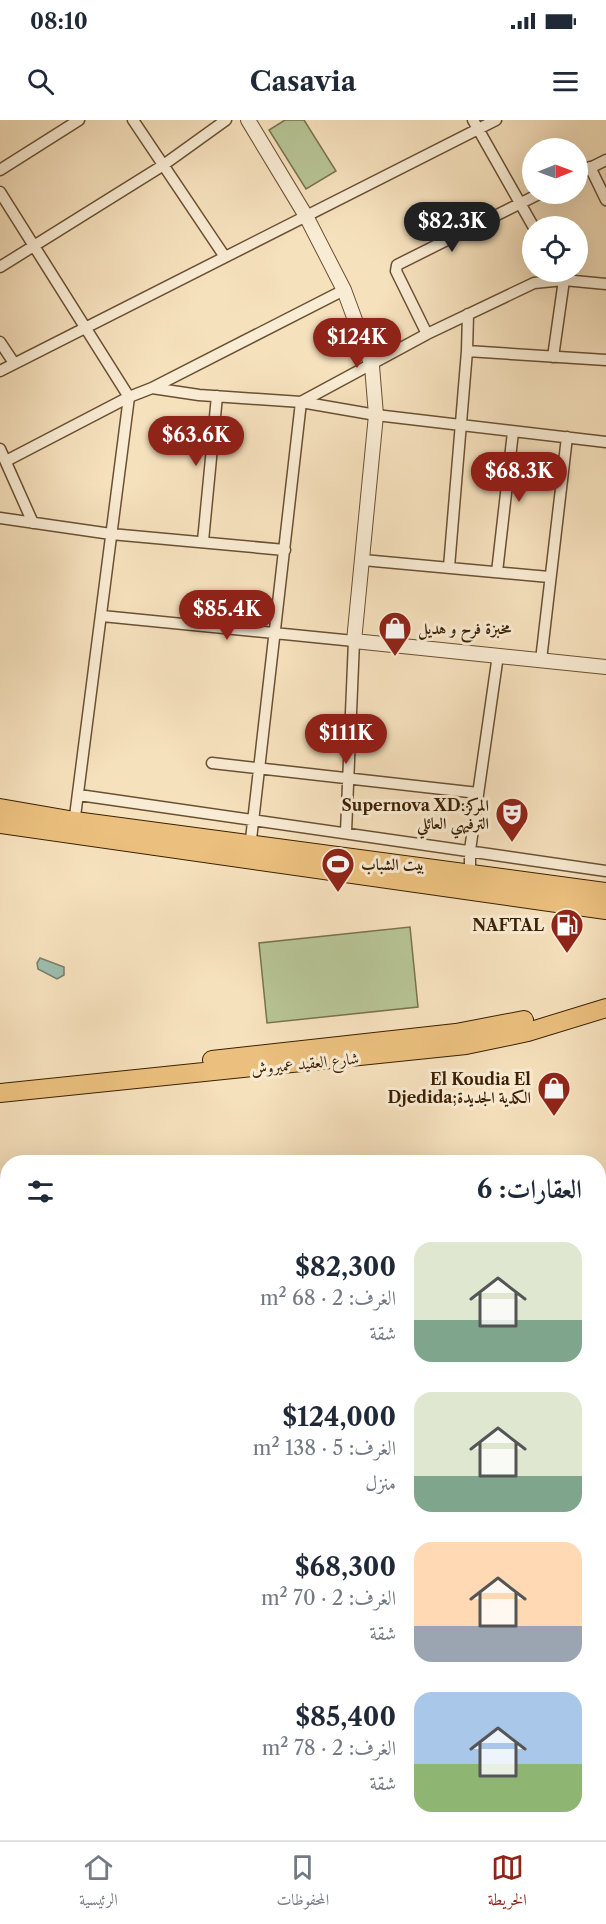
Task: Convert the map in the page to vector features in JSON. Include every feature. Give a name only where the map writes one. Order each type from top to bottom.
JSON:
[{"type":"main road","points":[[0,808],[73,828]]},
{"type":"main road","points":[[0,825],[73,828],[606,892]]},
{"type":"main road","points":[[250,851],[606,910]]},
{"type":"main road","name":"شارع العقيد عميروش","points":[[0,1093],[125,1074],[456,1033],[536,1017],[606,995]]},
{"type":"main road","name":"شارع العقيد عميروش","points":[[0,1081],[125,1074],[466,1045],[528,1032],[606,1008]]},
{"type":"street","points":[[0,170],[79,120]]},
{"type":"street","points":[[133,120],[225,257]]},
{"type":"street","points":[[0,267],[162,166],[226,120]]},
{"type":"street","points":[[248,120],[306,216],[344,290],[372,366],[376,415],[354,640],[346,832]]},
{"type":"street","points":[[0,371],[306,216],[476,124],[496,120]]},
{"type":"street","points":[[476,124],[527,216]]},
{"type":"street","points":[[606,160],[590,167],[606,200]]},
{"type":"street","points":[[0,192],[129,397],[73,828]]},
{"type":"street","points":[[428,334],[395,267],[520,203]]},
{"type":"street","points":[[588,281],[606,284]]},
{"type":"street","points":[[301,402],[428,334],[538,282]]},
{"type":"street","points":[[553,357],[561,282]]},
{"type":"street","points":[[6,461],[344,290]]},
{"type":"street","points":[[449,567],[468,314]]},
{"type":"street","points":[[0,342],[14,363]]},
{"type":"street","points":[[467,351],[606,360]]},
{"type":"street","points":[[152,388],[217,396],[301,402],[376,415],[606,442]]},
{"type":"street","points":[[203,541],[217,396]]},
{"type":"street","points":[[250,851],[252,819],[277,631],[301,402]]},
{"type":"street","points":[[497,572],[513,432]]},
{"type":"street","points":[[541,660],[567,437]]},
{"type":"street","points":[[0,449],[33,524]]},
{"type":"street","points":[[0,518],[111,534],[285,550]]},
{"type":"street","points":[[363,560],[549,577]]},
{"type":"street","points":[[102,616],[277,631],[606,667]]},
{"type":"street","points":[[470,874],[470,850],[498,655]]},
{"type":"street","points":[[212,763],[478,794]]},
{"type":"street","points":[[79,795],[606,871]]},
{"type":"green space","points":[[285,120],[304,120],[336,171],[306,189],[269,130]]},
{"type":"green space","points":[[410,927],[418,1007],[267,1023],[259,943]]},
{"type":"shaded area","points":[[40,958],[64,967],[64,975],[57,979],[38,969],[37,963]]},
{"type":"place","name":"مخبزة فرح و هديل","points":[[395,657]]},
{"type":"place","name":"Supernova XD;المركز الترفيهي العائلي","points":[[512,843]]},
{"type":"place","name":"بيت الشباب","points":[[338,893]]},
{"type":"place","name":"NAFTAL","points":[[567,954]]},
{"type":"place","name":"El Koudia El Djedida;الكدية الجديدة","points":[[554,1117]]}]
